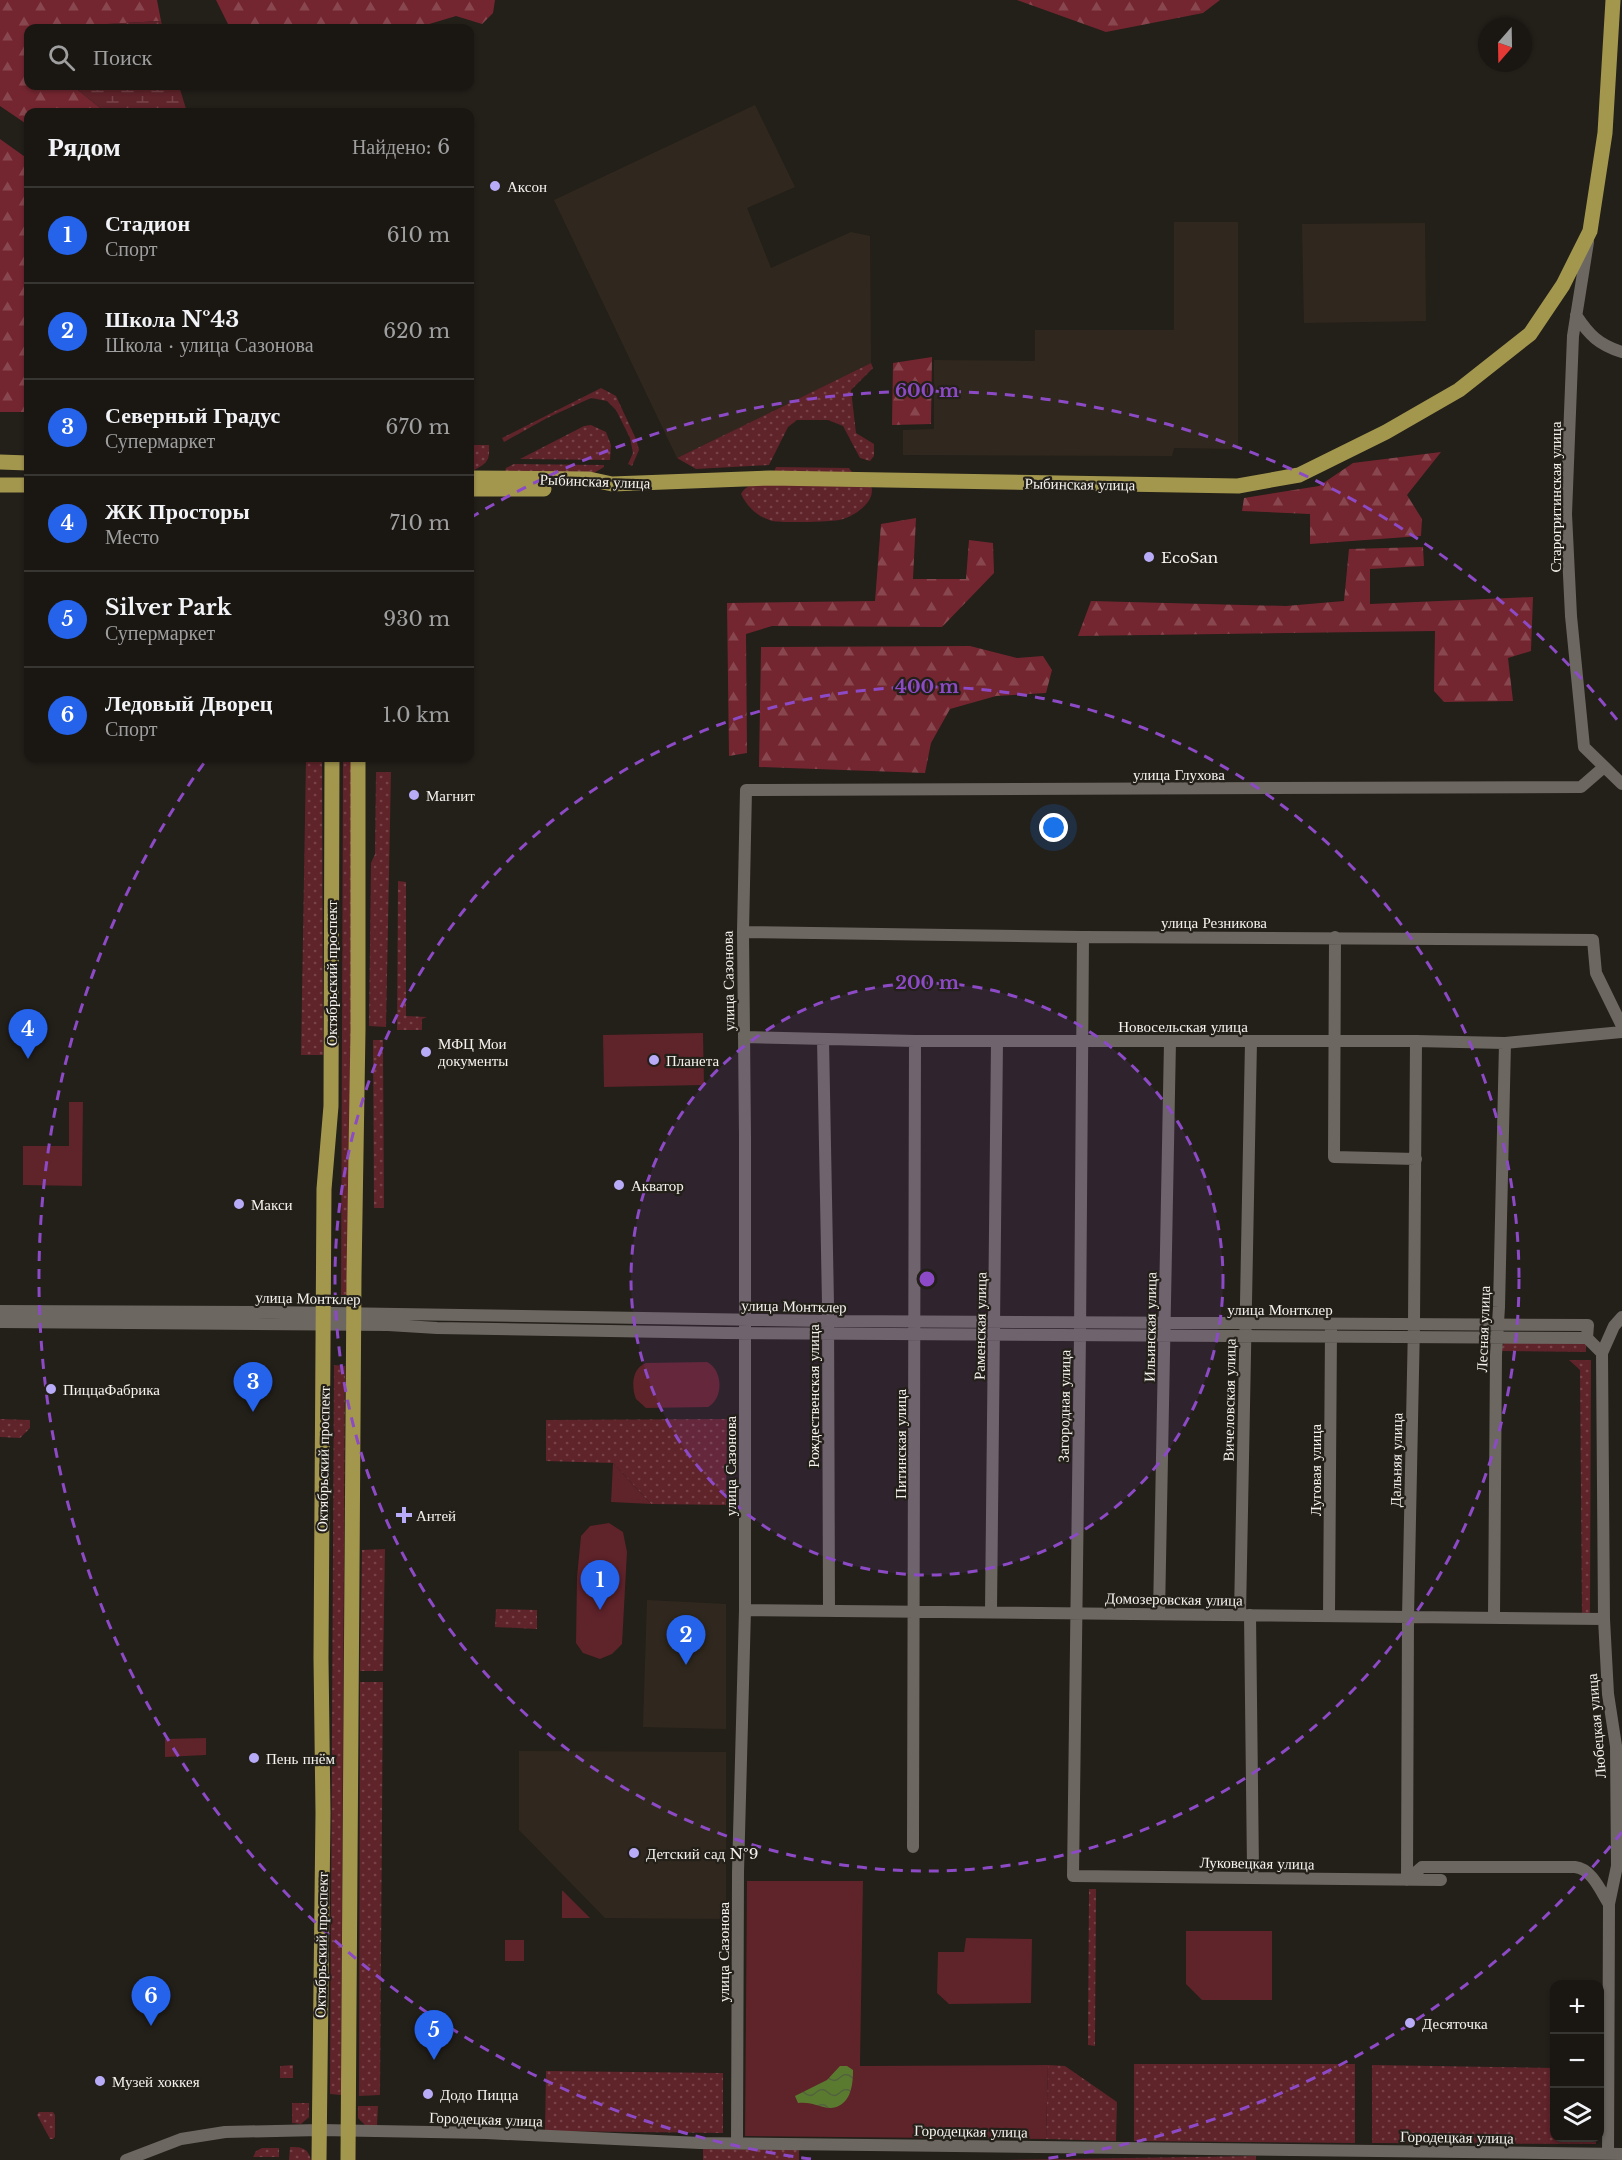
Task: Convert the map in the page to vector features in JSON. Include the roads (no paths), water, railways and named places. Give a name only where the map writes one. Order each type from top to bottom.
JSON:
[{"type":"main road","name":"Рыбинская улица","points":[[474,478],[589,479],[612,484],[770,478],[1238,486],[1299,475],[1386,432],[1459,390],[1530,334],[1563,285],[1590,231],[1605,134],[1613,0]]},
{"type":"main road","points":[[0,462],[24,463]]},
{"type":"main road","points":[[474,489],[590,489],[612,484]]},
{"type":"main road","points":[[0,485],[24,485]]},
{"type":"main road","name":"Октябрьский проспект","points":[[319,2160],[324,1189],[331,1106],[332,762]]},
{"type":"main road","name":"Октябрьский проспект","points":[[348,2160],[358,1030],[358,762]]},
{"type":"street","name":"Старогритинская улица","points":[[1590,231],[1573,336],[1566,514],[1571,616],[1584,747],[1622,784]]},
{"type":"street","points":[[1576,315],[1592,338],[1602,345],[1622,352]]},
{"type":"street","name":"улица Глухова","points":[[746,790],[1581,787],[1604,767]]},
{"type":"street","name":"улица Сазонова","points":[[737,2143],[738,1872],[745,1610],[743,932],[746,790]]},
{"type":"street","name":"улица Резникова","points":[[743,932],[1593,940],[1596,973],[1622,1026]]},
{"type":"street","name":"Загородная улица","points":[[1073,1876],[1083,937]]},
{"type":"street","points":[[1335,937],[1334,1157],[1416,1159]]},
{"type":"street","name":"Новосельская улица","points":[[744,1037],[915,1041],[1505,1043],[1622,1032]]},
{"type":"street","name":"Рождественская улица","points":[[823,1039],[828,1328],[829,1610]]},
{"type":"street","name":"Питинская улица","points":[[914,1847],[915,1041]]},
{"type":"street","name":"Раменская улица","points":[[991,1611],[997,1041]]},
{"type":"street","name":"Ильинская улица","points":[[1159,1614],[1170,1041]]},
{"type":"street","name":"Вичеловская улица","points":[[1251,1041],[1245,1330],[1245,1615],[1253,1869]]},
{"type":"street","name":"Дальняя улица","points":[[1407,1880],[1408,1617],[1414,1331],[1416,1041]]},
{"type":"street","name":"Лесная улица","points":[[1494,1617],[1496,1338],[1505,1043]]},
{"type":"street","name":"улица Монтклер","points":[[0,1311],[355,1320],[745,1320],[914,1334],[994,1335],[1080,1329],[1331,1330],[1414,1331],[1496,1338],[1587,1338],[1588,1325],[1498,1325],[1414,1331]]},
{"type":"street","name":"улица Монтклер","points":[[0,1322],[323,1319]]},
{"type":"street","name":"улица Монтклер","points":[[355,1320],[437,1328],[745,1333],[914,1321],[995,1321],[1080,1329]]},
{"type":"street","name":"Любецкая улица","points":[[1608,2157],[1609,1904],[1617,1866],[1616,1746],[1608,1694],[1604,1619],[1602,1353],[1618,1322]]},
{"type":"street","name":"Луговая улица","points":[[1329,1616],[1331,1330]]},
{"type":"street","points":[[1587,1338],[1602,1353]]},
{"type":"street","name":"Домозеровская улица","points":[[745,1610],[1604,1619]]},
{"type":"street","points":[[1407,1880],[1422,1867],[1575,1867],[1582,1868],[1590,1874],[1609,1904]]},
{"type":"street","name":"Луковецкая улица","points":[[1073,1876],[1441,1880]]},
{"type":"street","name":"Городецкая улица","points":[[126,2160],[181,2139],[225,2132],[320,2130],[486,2133],[737,2143],[1608,2157],[1622,2154]]},
{"type":"water","points":[[840,2066],[847,2066],[853,2070],[851,2088],[843,2103],[831,2108],[798,2103],[795,2096],[827,2080]]},
{"type":"place","name":"Аксон","points":[[495,186]]},
{"type":"place","name":"EcoSan","points":[[1149,557]]},
{"type":"place","name":"Магнит","points":[[414,795]]},
{"type":"place","name":"МФЦ Мои документы","points":[[426,1052]]},
{"type":"place","name":"ЖК Просторы","points":[[28,1059]]},
{"type":"place","name":"Планета","points":[[654,1060]]},
{"type":"place","name":"Акватор","points":[[619,1185]]},
{"type":"place","name":"Макси","points":[[239,1204]]},
{"type":"place","name":"ПиццаФабрика","points":[[51,1389]]},
{"type":"place","name":"Северный Градус","points":[[253,1412]]},
{"type":"place","name":"Антей","points":[[404,1515]]},
{"type":"place","name":"Стадион","points":[[600,1610]]},
{"type":"place","name":"Школа №43","points":[[686,1665]]},
{"type":"place","name":"Пень пнём","points":[[254,1758]]},
{"type":"place","name":"Детский сад №9","points":[[634,1853]]},
{"type":"place","name":"Десяточка","points":[[1410,2023]]},
{"type":"place","name":"Ледовый Дворец","points":[[151,2026]]},
{"type":"place","name":"Silver Park","points":[[434,2060]]},
{"type":"place","name":"Музей хоккея","points":[[100,2081]]},
{"type":"place","name":"Додо Пицца","points":[[428,2094]]}]
